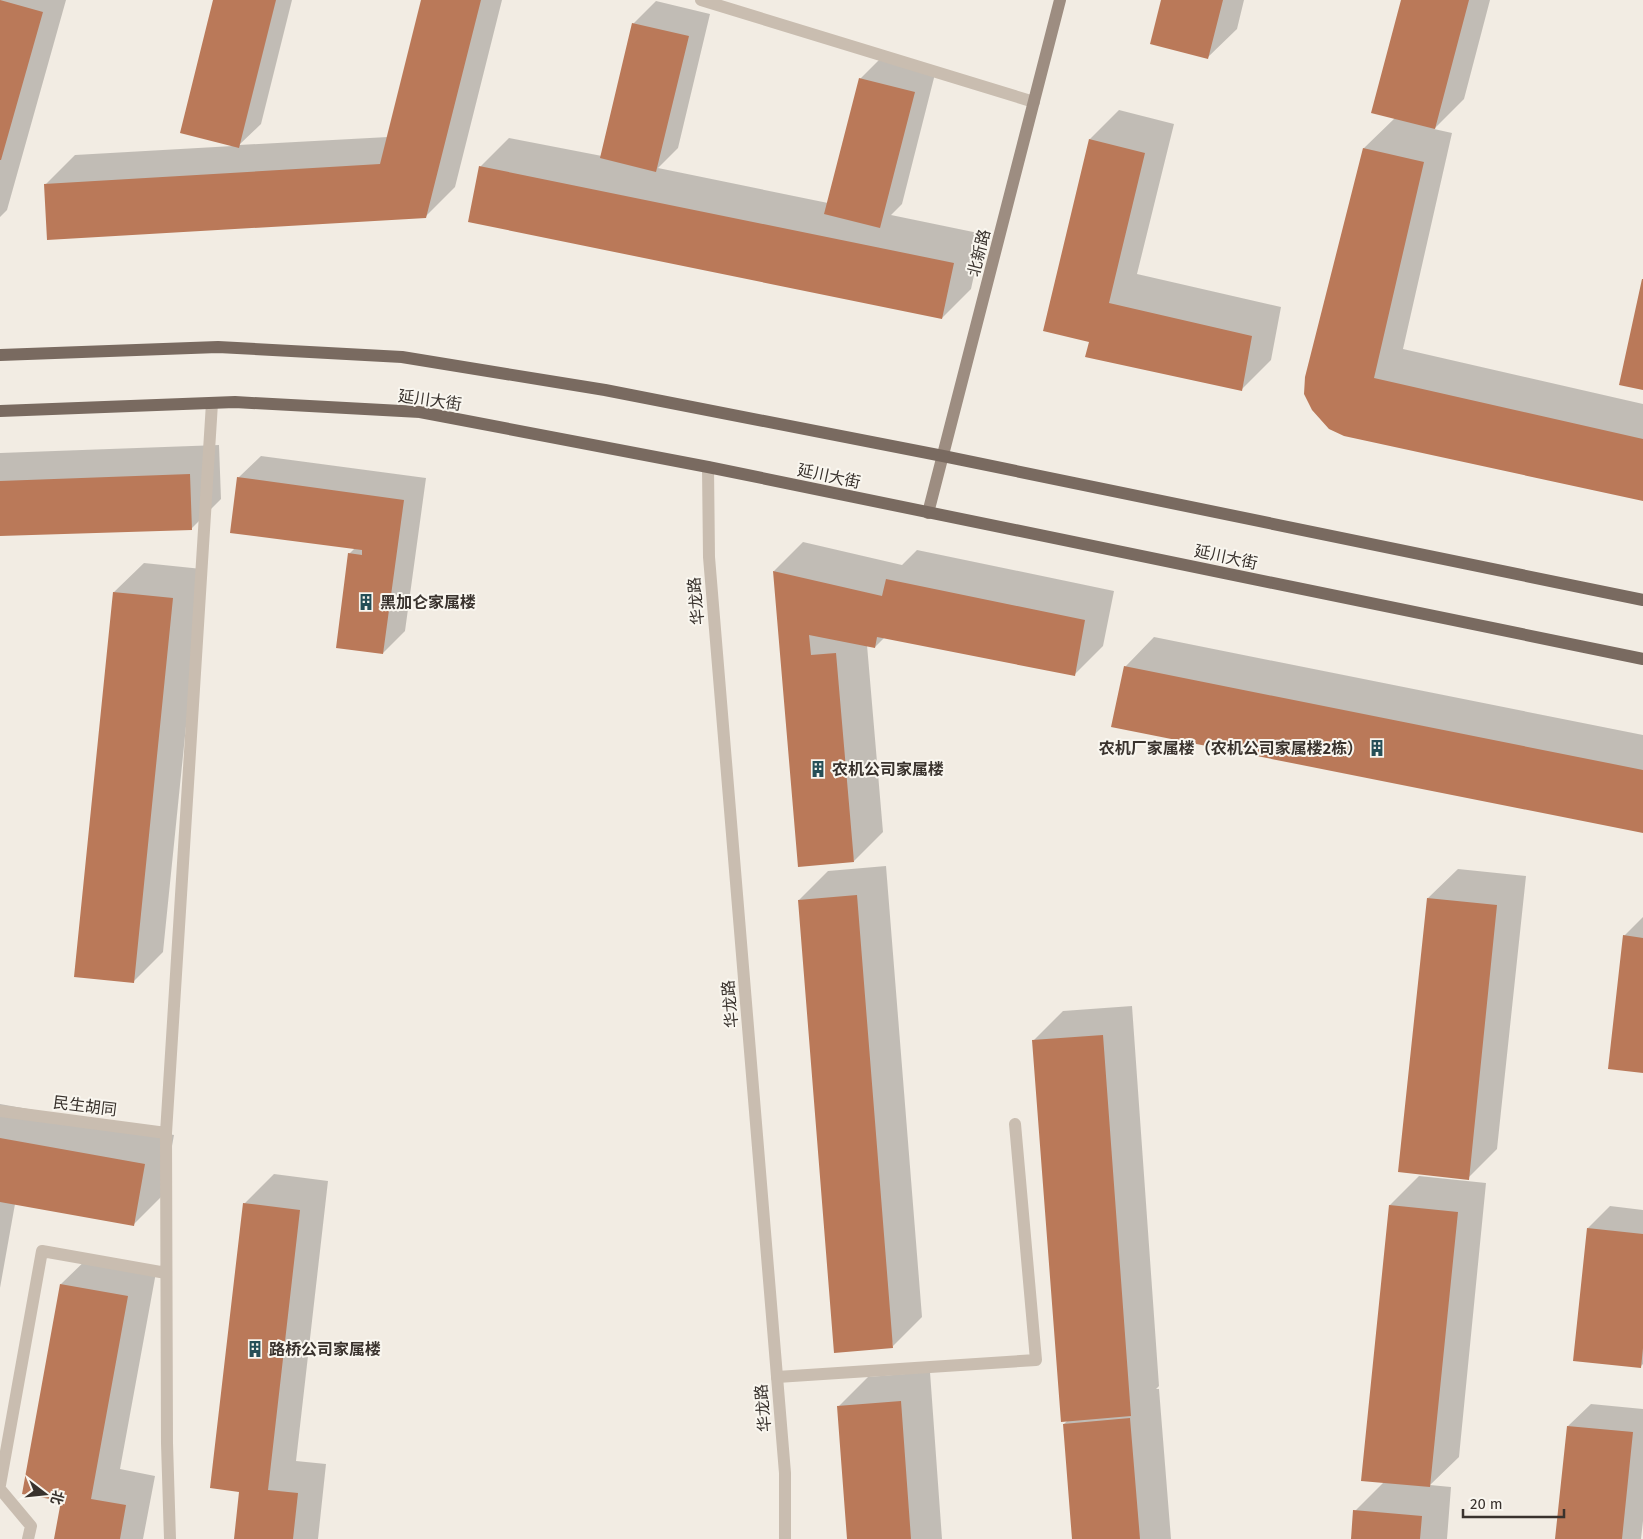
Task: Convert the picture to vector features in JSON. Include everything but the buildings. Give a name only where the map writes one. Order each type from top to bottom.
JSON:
[{"type":"main road","points":[[0,355],[218,347],[402,357],[605,390],[943,456],[1643,600]]},
{"type":"main road","name":"延川大街","points":[[0,411],[235,402],[420,412],[708,467],[1643,659]]},
{"type":"street","points":[[701,0],[1034,102]]},
{"type":"street","name":"北新路","points":[[928,513],[1060,0]]},
{"type":"street","points":[[170,1539],[166,1443],[166,1132],[212,403]]},
{"type":"street","name":"华龙路","points":[[708,467],[709,557],[785,1473],[785,1539]]},
{"type":"street","name":"民生胡同","points":[[0,1111],[166,1132]]},
{"type":"street","points":[[776,1377],[1036,1360],[1015,1124]]},
{"type":"street","points":[[28,1539],[31,1526],[0,1487],[42,1251],[166,1273]]},
{"type":"place","name":"黑加仑家属楼","points":[[366,602]]},
{"type":"place","name":"农机厂家属楼（农机公司家属楼2栋）","points":[[1377,748]]},
{"type":"place","name":"农机公司家属楼","points":[[818,769]]},
{"type":"place","name":"路桥公司家属楼","points":[[255,1349]]}]
